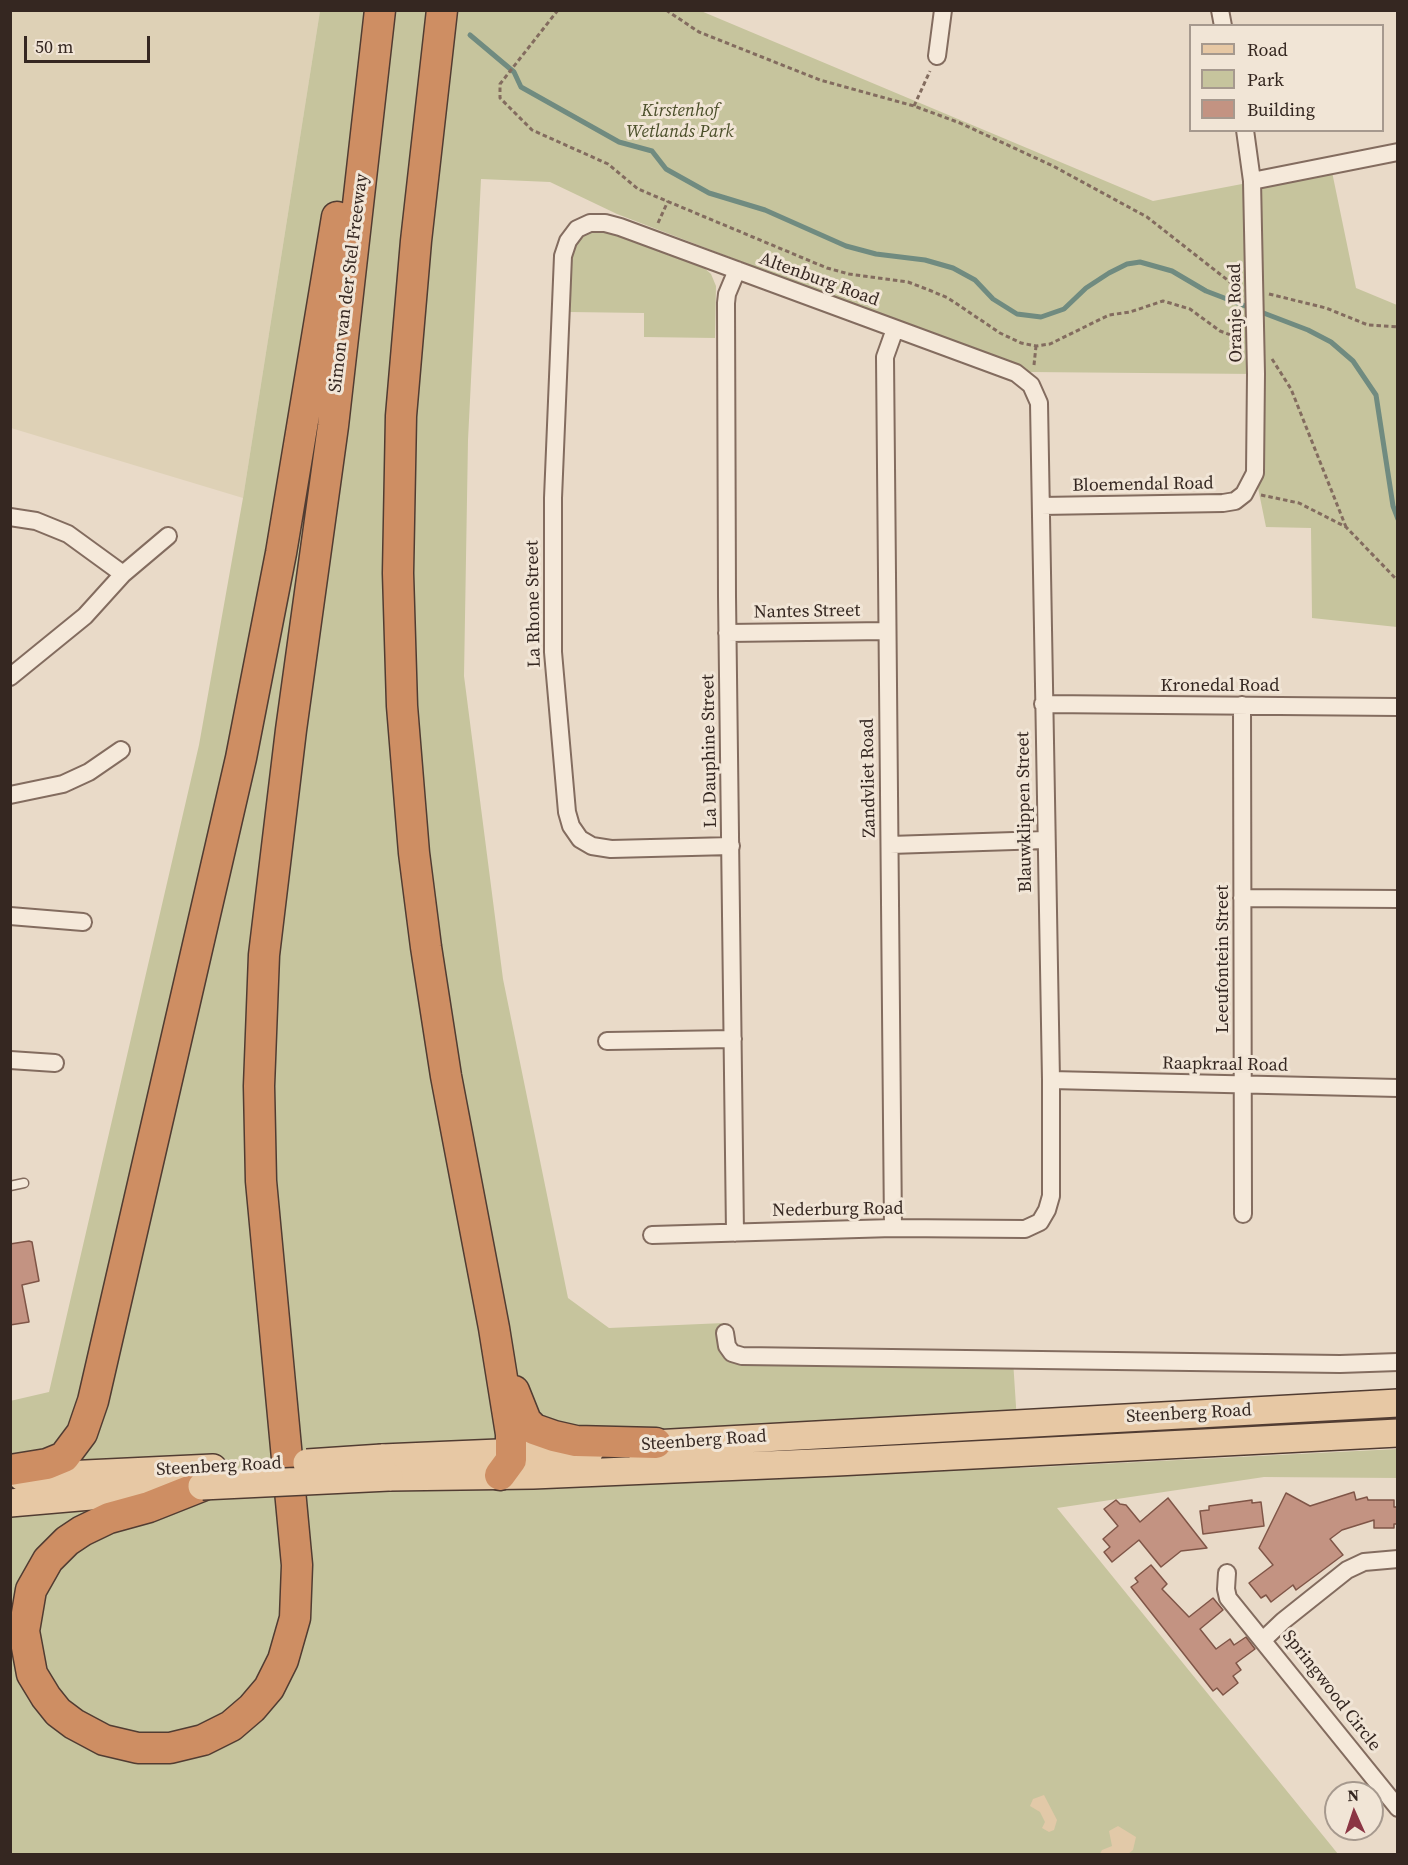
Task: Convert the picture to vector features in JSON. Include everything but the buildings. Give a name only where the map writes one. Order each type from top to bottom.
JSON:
[{"type":"highway","points":[[442,10],[407,335],[401,416],[398,573],[402,706],[414,853],[426,947],[446,1076],[494,1328],[517,1406],[534,1429],[576,1441],[656,1443]]},
{"type":"highway","points":[[10,1470],[51,1462],[67,1454],[82,1433],[93,1401],[241,758],[283,542],[358,93],[367,51],[379,22]]},
{"type":"highway","name":"Simon van der Stel Freeway","points":[[207,1477],[149,1507],[109,1518],[82,1531],[54,1553],[31,1590],[24,1631],[32,1674],[45,1697],[58,1712],[74,1724],[104,1740],[138,1748],[170,1748],[203,1740],[231,1726],[252,1708],[269,1688],[286,1650],[295,1618],[297,1565],[261,1181],[259,1086],[264,955],[333,426],[379,22]]},
{"type":"highway","points":[[494,1328],[506,1464]]},
{"type":"main road","name":"Steenberg Road","points":[[506,1464],[656,1443],[1398,1403]]},
{"type":"main road","name":"Steenberg Road","points":[[10,1477],[207,1477],[506,1464],[816,1463],[1398,1433]]},
{"type":"main road","name":"Steenberg Road","points":[[10,1503],[207,1477]]},
{"type":"street","points":[[937,56],[943,10]]},
{"type":"street","name":"Oranje Road","points":[[1244,494],[1255,473],[1256,346],[1252,181],[1245,132]]},
{"type":"street","points":[[1252,181],[1398,152]]},
{"type":"street","name":"Altenburg Road","points":[[590,223],[605,223],[895,328],[1016,373],[1031,385]]},
{"type":"street","name":"La Rhone Street","points":[[590,223],[577,229],[568,241],[563,256],[553,498],[553,652],[567,812],[571,826],[580,839],[592,846],[610,849],[731,846]]},
{"type":"street","name":"La Dauphine Street","points":[[735,1233],[727,633],[726,303],[727,294],[737,270]]},
{"type":"street","name":"Zandvliet Road","points":[[893,1228],[885,357],[895,328]]},
{"type":"street","name":"Blauwklippen Street","points":[[1025,1229],[1040,1222],[1051,1196],[1039,403],[1031,385]]},
{"type":"street","name":"Bloemendal Road","points":[[1041,506],[1224,503],[1234,501],[1244,494]]},
{"type":"street","points":[[10,517],[36,521],[68,534],[123,574]]},
{"type":"street","points":[[10,677],[85,616],[123,574],[168,536]]},
{"type":"street","name":"Nantes Street","points":[[727,633],[887,631]]},
{"type":"street","name":"Kronedal Road","points":[[1043,704],[1398,707]]},
{"type":"street","name":"Leeufontein Street","points":[[1242,705],[1243,1214]]},
{"type":"street","points":[[10,795],[63,784],[89,772],[121,750]]},
{"type":"street","points":[[890,845],[1045,840]]},
{"type":"street","points":[[1242,898],[1398,899]]},
{"type":"street","points":[[10,916],[83,922]]},
{"type":"street","points":[[607,1041],[733,1038]]},
{"type":"street","points":[[10,1060],[56,1063]]},
{"type":"street","name":"Raapkraal Road","points":[[1051,1080],[1398,1088]]},
{"type":"street","name":"Nederburg Road","points":[[652,1235],[893,1228],[1025,1229]]},
{"type":"street","points":[[725,1333],[727,1346],[732,1353],[742,1356],[1340,1364],[1398,1362]]},
{"type":"street","name":"Springwood Circle","points":[[1398,1559],[1364,1562],[1347,1570],[1282,1621],[1263,1640],[1398,1808]]},
{"type":"street","points":[[1227,1573],[1225,1582],[1228,1598],[1263,1640]]},
{"type":"lane","points":[[10,1186],[24,1184]]},
{"type":"path","points":[[558,10],[500,84],[500,98],[532,130],[608,164],[638,189],[827,268],[919,286],[948,298],[1000,333],[1021,343],[1036,346],[1050,344],[1109,315],[1130,312],[1163,301],[1190,309],[1220,331],[1256,346],[1270,356],[1291,389],[1346,527]]},
{"type":"path","points":[[666,10],[699,32],[820,80],[914,106],[960,123],[1053,166],[1147,217],[1239,289],[1256,295],[1326,308],[1368,325],[1398,327]]},
{"type":"path","points":[[914,106],[937,56]]},
{"type":"path","points":[[651,239],[668,201]]},
{"type":"path","points":[[1244,494],[1299,503],[1346,527],[1398,581]]},
{"type":"shaded area","points":[[10,11],[320,11],[243,498],[11,428]]},
{"type":"green space","name":"Kirstenhof Wetlands Park","points":[[320,11],[701,11],[1153,201],[1331,167],[1356,288],[1397,305],[1397,627],[1312,618],[1311,528],[1266,527],[1255,473],[1256,374],[1030,372],[617,214],[550,182],[481,179],[468,440],[464,676],[503,979],[568,1298],[609,1328],[724,1323],[727,1346],[732,1353],[1013,1360],[1020,1468],[1397,1449],[1397,1478],[1264,1477],[1057,1508],[1324,1837],[1324,1841],[1327,1841],[1338,1854],[11,1854],[10,1401],[49,1392],[199,745],[243,498]]},
{"type":"green space","points":[[604,230],[702,266],[711,274],[716,286],[715,338],[644,337],[644,313],[570,312],[572,256],[575,246],[581,237],[591,231]]},
{"type":"sand","points":[[1044,1795],[1057,1820],[1054,1830],[1049,1832],[1042,1828],[1045,1822],[1040,1812],[1030,1806],[1033,1799]]},
{"type":"sand","points":[[1118,1826],[1136,1837],[1133,1850],[1128,1854],[1100,1854],[1102,1850],[1112,1846],[1109,1831]]},
{"type":"waterway","points":[[470,35],[514,72],[521,87],[619,142],[652,151],[666,169],[709,193],[765,210],[846,246],[876,254],[925,260],[953,268],[975,280],[993,299],[1017,314],[1041,317],[1064,309],[1086,288],[1109,273],[1127,264],[1140,262],[1172,271],[1206,291],[1308,330],[1331,342],[1353,361],[1376,395],[1393,506],[1398,519]]}]
